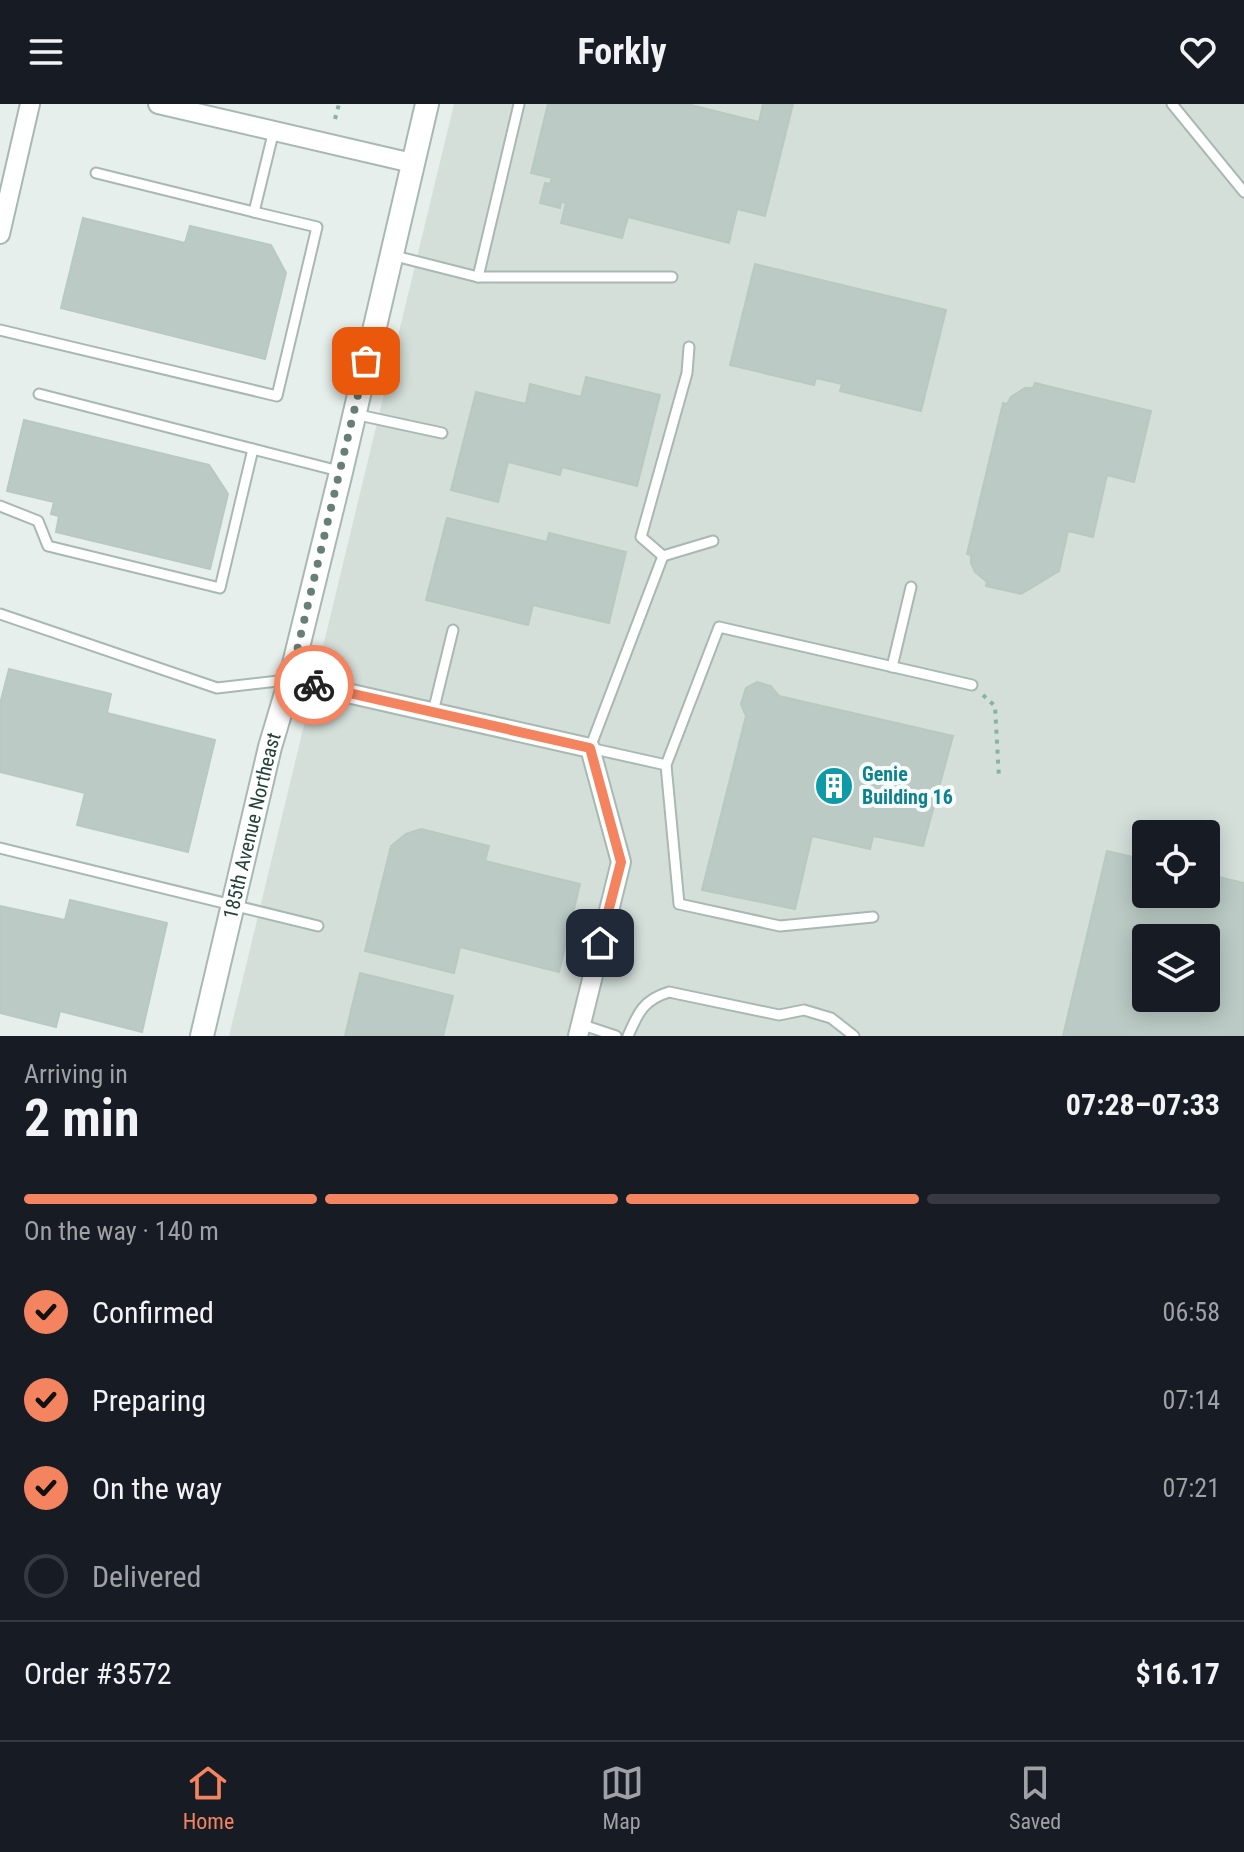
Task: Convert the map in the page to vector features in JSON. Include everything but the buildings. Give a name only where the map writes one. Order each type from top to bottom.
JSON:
[{"type":"street","points":[[0,234],[30,104]]},
{"type":"street","points":[[158,104],[412,163]]},
{"type":"street","name":"185th Avenue Northeast","points":[[202,1036],[270,747],[290,680],[341,472],[427,104]]},
{"type":"street","points":[[290,680],[590,748],[621,862],[579,1030]]},
{"type":"lane","points":[[478,277],[519,104]]},
{"type":"lane","points":[[1172,104],[1244,192]]},
{"type":"lane","points":[[254,212],[274,130]]},
{"type":"lane","points":[[0,330],[277,396],[317,227],[96,173]]},
{"type":"lane","points":[[391,255],[478,277],[672,277]]},
{"type":"lane","points":[[663,556],[641,537],[687,373],[689,347]]},
{"type":"lane","points":[[39,394],[341,472]]},
{"type":"lane","points":[[354,414],[442,433]]},
{"type":"lane","points":[[0,506],[38,521],[48,546],[220,588],[253,449]]},
{"type":"lane","points":[[663,556],[713,541]]},
{"type":"lane","points":[[663,556],[590,748],[666,765]]},
{"type":"lane","points":[[892,667],[911,587]]},
{"type":"lane","points":[[0,614],[217,688],[290,680]]},
{"type":"lane","points":[[873,917],[780,926],[679,904],[666,765],[719,627],[972,685]]},
{"type":"lane","points":[[433,712],[453,630]]},
{"type":"lane","points":[[0,848],[318,926]]},
{"type":"lane","points":[[628,1036],[638,1014],[652,997],[669,992],[779,1015],[804,1010],[831,1018],[854,1036]]},
{"type":"lane","points":[[579,1030],[616,1036]]},
{"type":"path","points":[[335,119],[339,104]]},
{"type":"path","points":[[972,685],[995,706],[999,779]]},
{"type":"shaded area","points":[[454,104],[1244,104],[1244,1036],[229,1036]]},
{"type":"way so far","points":[[314,685],[290,680],[366,361]]},
{"type":"place","name":"Genie Building 16","points":[[834,786]]},
{"type":"route","points":[[314,685],[590,748],[621,862],[600,943]]}]
